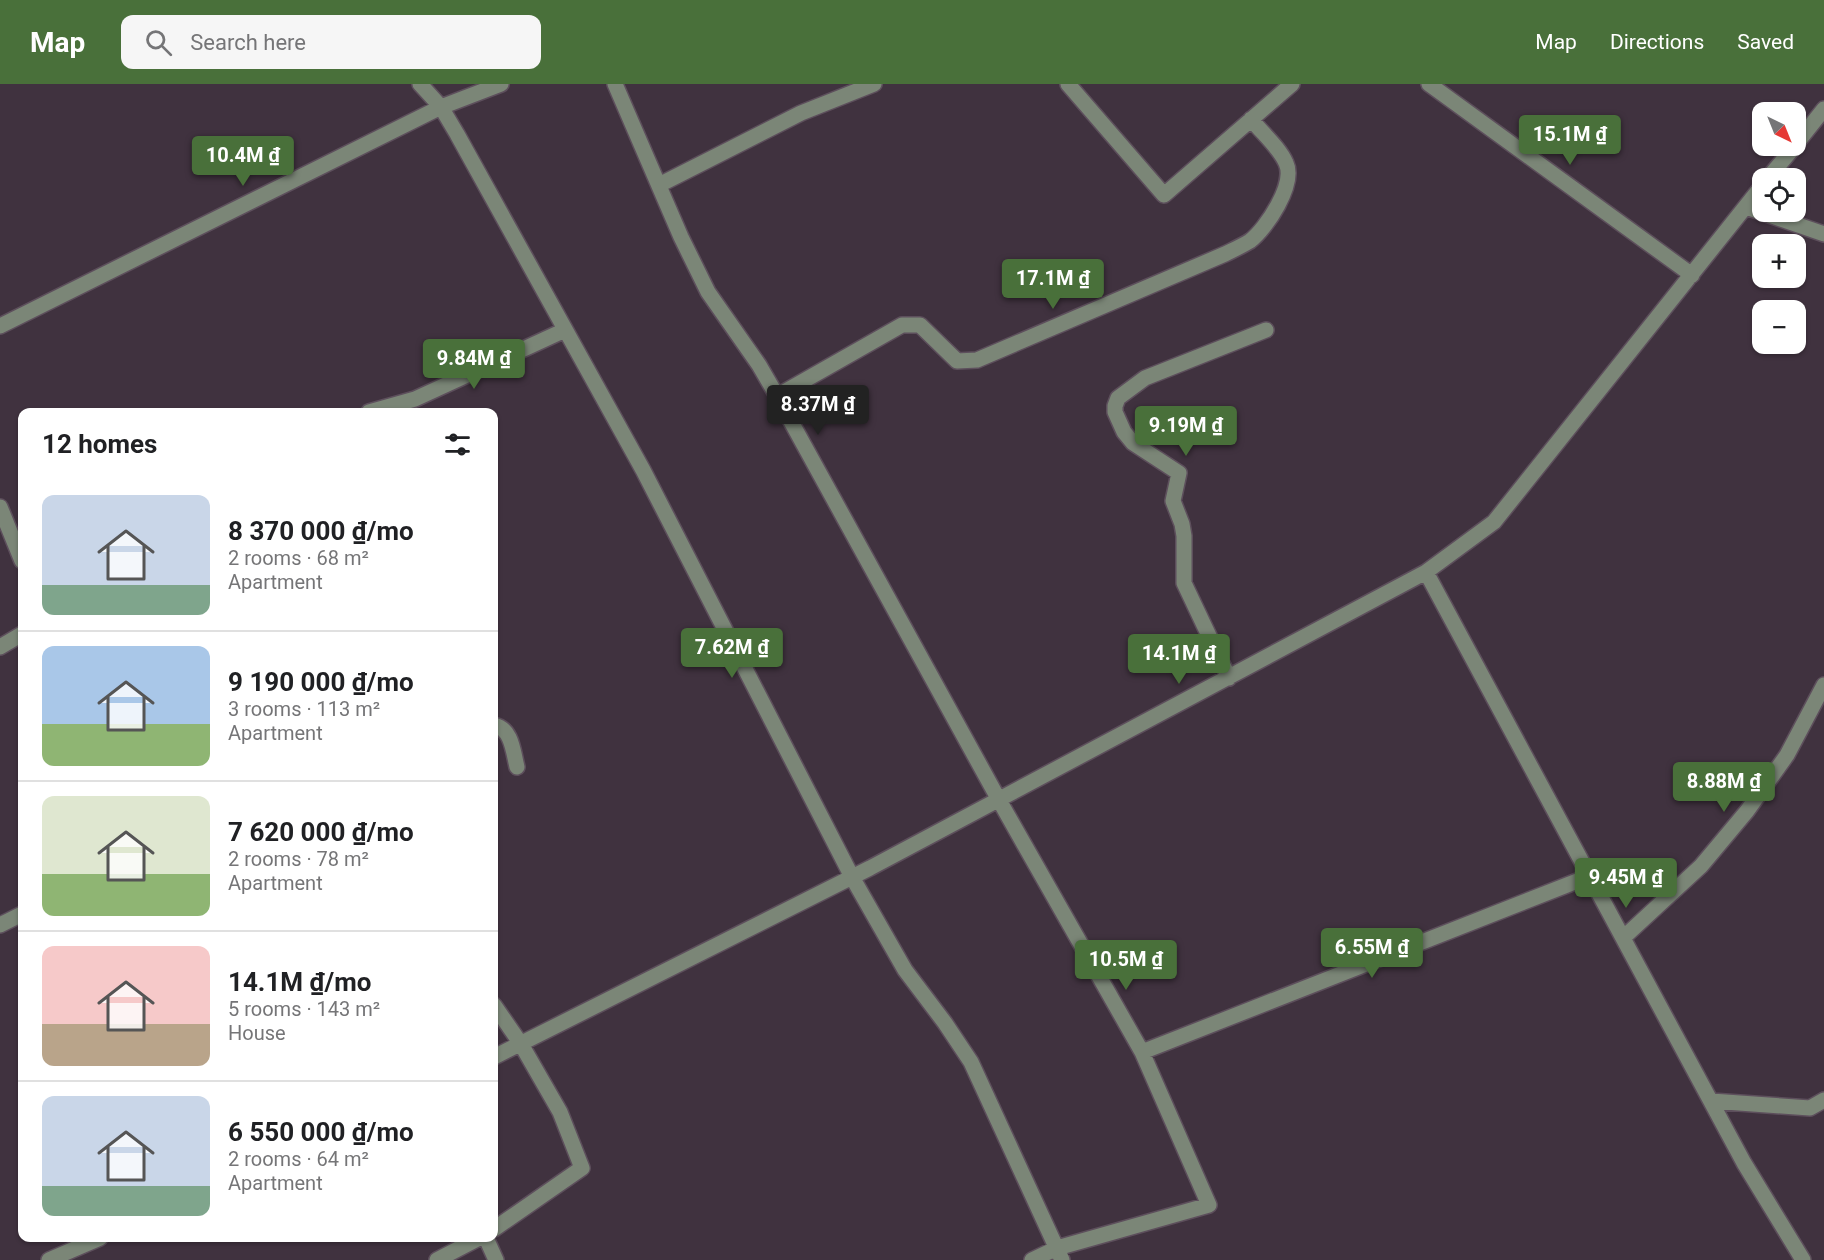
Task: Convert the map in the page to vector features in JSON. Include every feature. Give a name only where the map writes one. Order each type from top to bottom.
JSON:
[{"type":"street","points":[[420,84],[441,107],[643,470],[852,877],[904,970],[945,1023],[971,1062],[1060,1254]]},
{"type":"street","points":[[0,326],[441,107],[501,84]]},
{"type":"street","points":[[615,84],[681,237],[708,292],[759,365],[777,396],[999,800],[1142,1052],[1209,1205],[1060,1254],[1032,1260]]},
{"type":"street","points":[[659,185],[801,113],[874,84]]},
{"type":"street","points":[[1068,84],[1164,195],[1292,84]]},
{"type":"street","points":[[1429,84],[1692,275]]},
{"type":"street","points":[[1806,131],[1824,109]]},
{"type":"street","points":[[777,396],[902,325],[920,325],[957,361],[977,360],[1225,254],[1250,240],[1261,230],[1279,203],[1288,173],[1287,165],[1280,154],[1251,119]]},
{"type":"street","points":[[1776,168],[1786,156]]},
{"type":"street","points":[[498,1055],[852,877],[1426,572],[1494,522],[1752,199]]},
{"type":"street","points":[[1746,207],[1824,234]]},
{"type":"street","points":[[383,408],[415,399],[565,330]]},
{"type":"street","points":[[1228,678],[1184,583],[1184,536],[1173,501],[1179,473],[1133,443],[1124,432],[1115,412],[1115,406],[1123,393],[1145,378],[1266,330]]},
{"type":"street","points":[[0,507],[18,551]]},
{"type":"street","points":[[1426,572],[1710,1101],[1744,1163],[1803,1260]]},
{"type":"street","points":[[0,647],[18,636]]},
{"type":"street","points":[[1623,938],[1701,866],[1747,811],[1787,755],[1824,686]]},
{"type":"street","points":[[498,726],[506,732],[511,741],[518,767]]},
{"type":"street","points":[[1142,1052],[1590,876]]},
{"type":"street","points":[[0,925],[18,916]]},
{"type":"street","points":[[498,1011],[521,1044],[560,1112],[582,1168],[498,1226]]},
{"type":"street","points":[[1710,1101],[1809,1108],[1824,1100]]},
{"type":"street","points":[[49,1260],[91,1242]]},
{"type":"street","points":[[437,1260],[471,1242]]},
{"type":"street","points":[[488,1242],[496,1260]]}]
